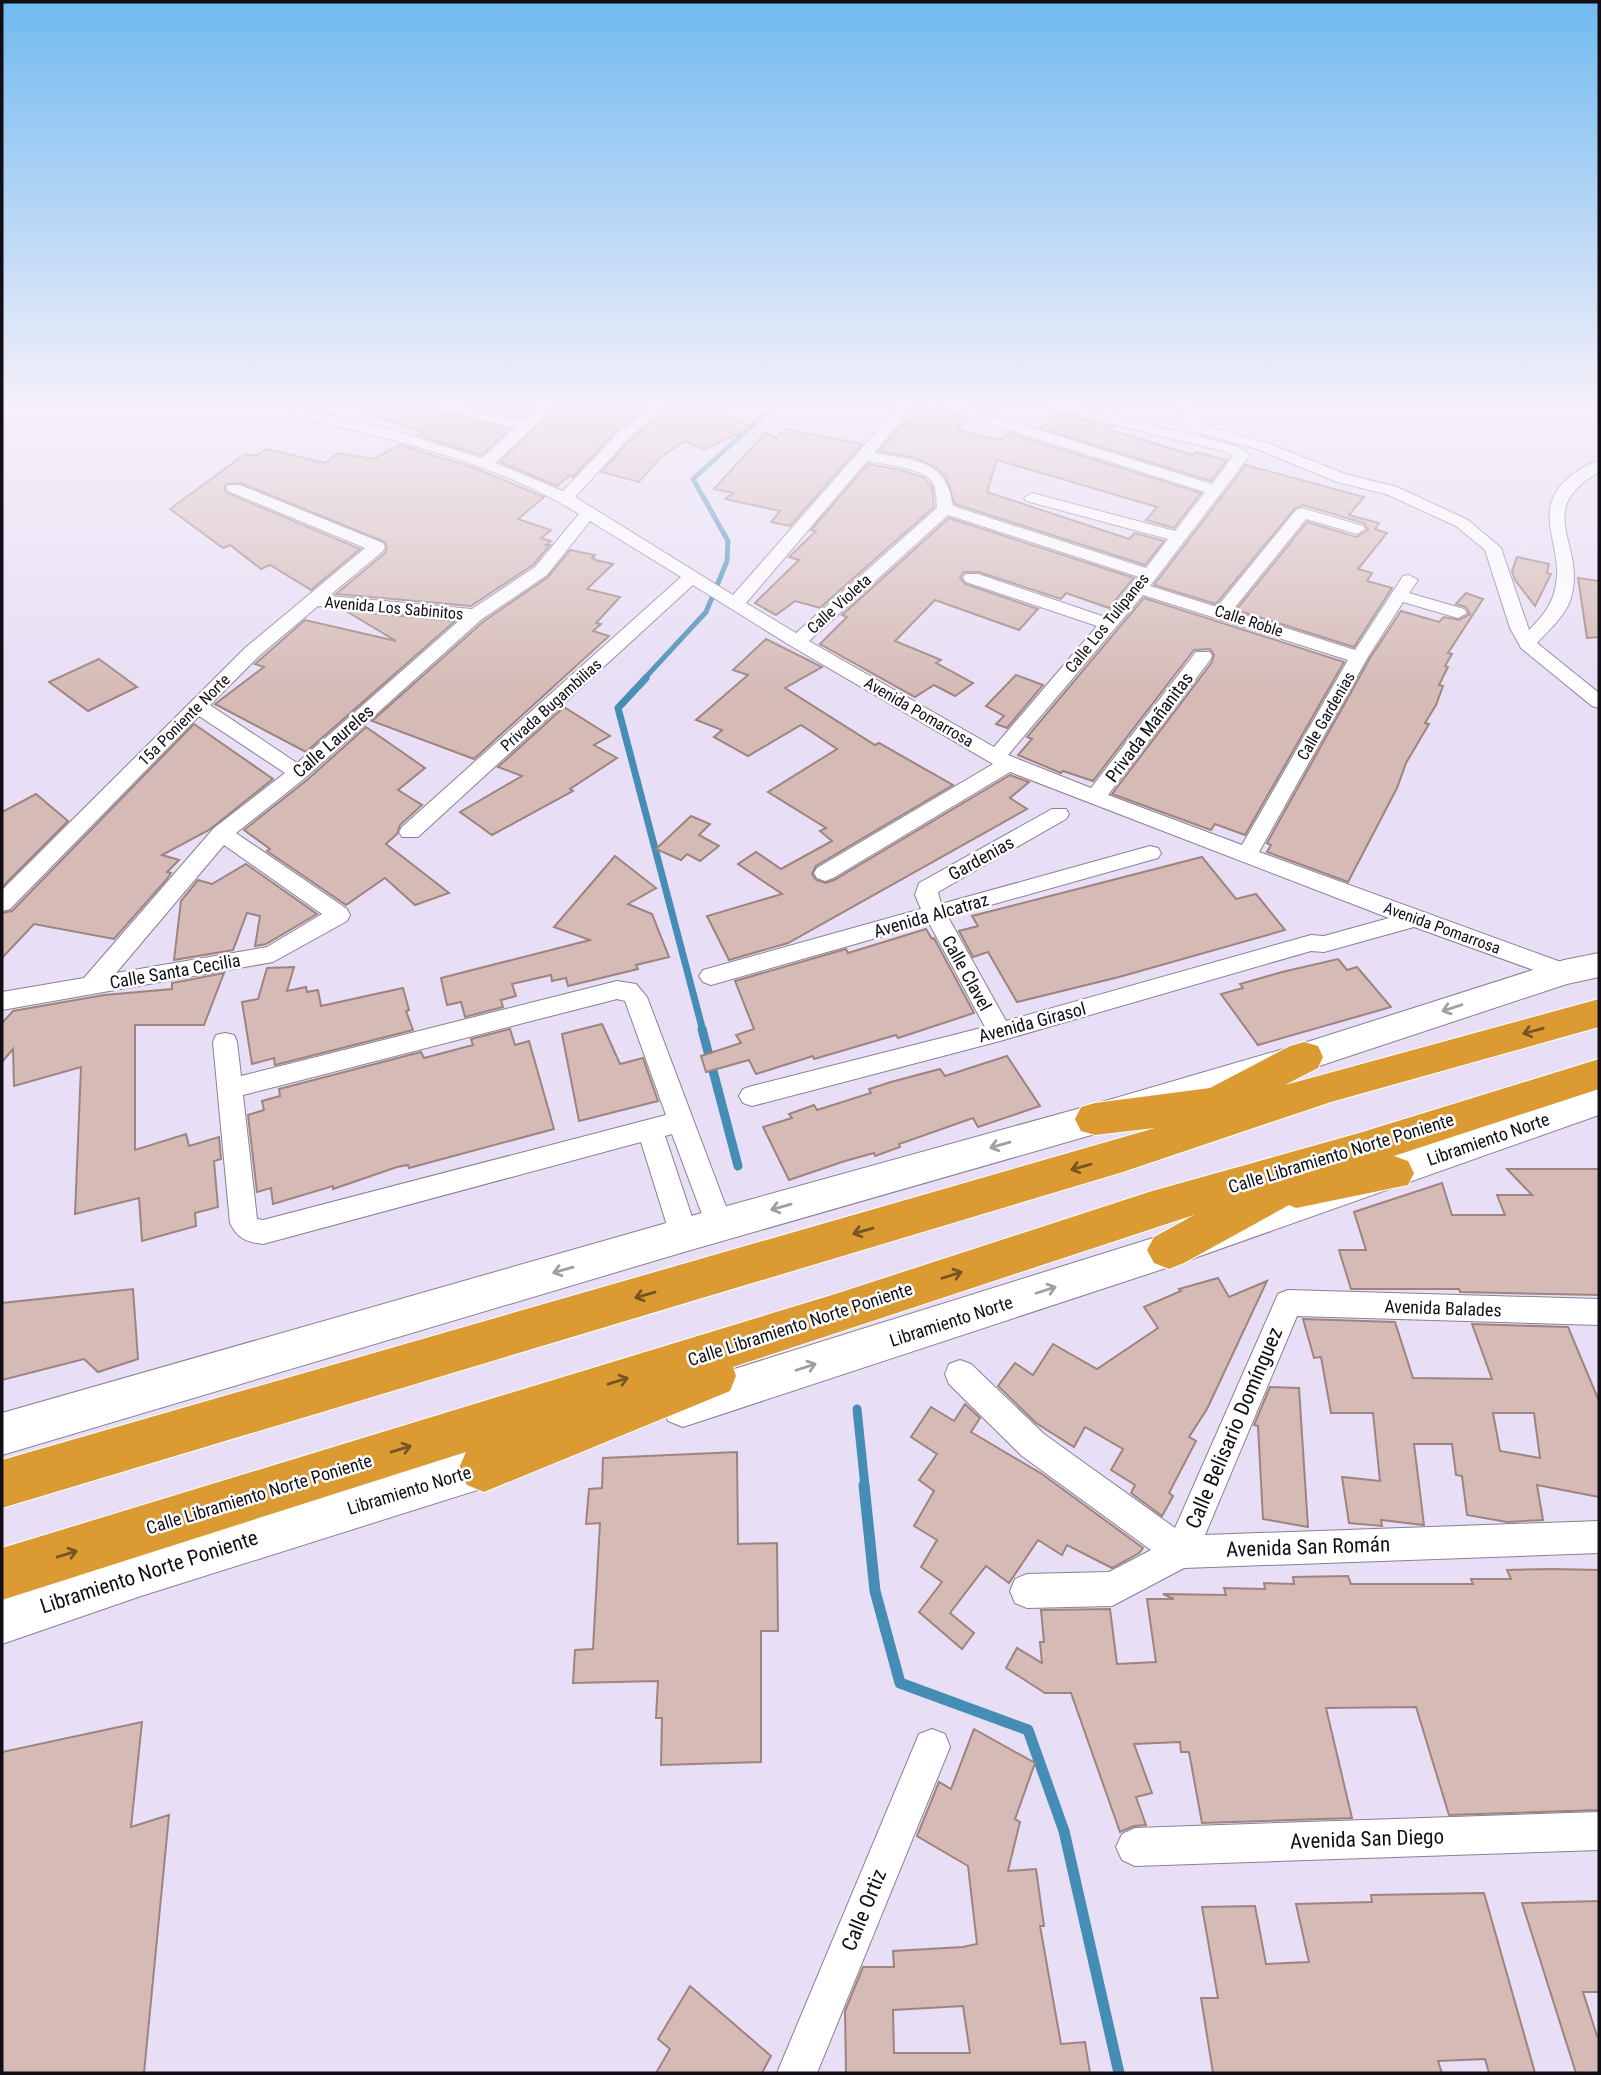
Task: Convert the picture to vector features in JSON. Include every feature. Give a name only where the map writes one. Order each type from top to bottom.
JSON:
[{"type":"highway","points":[[1095,1119],[1215,1104],[1316,1072],[1599,1013]]},
{"type":"highway","points":[[2,1484],[1123,1155],[1316,1072]]},
{"type":"highway","name":"Calle Libramiento Norte Poniente","points":[[2,1574],[835,1314],[1152,1209],[1376,1161],[1599,1074]]},
{"type":"highway","points":[[1123,1155],[1215,1104]]},
{"type":"highway","points":[[1152,1209],[1269,1194],[1376,1161]]},
{"type":"highway","points":[[1169,1250],[1269,1194]]},
{"type":"highway","points":[[484,1468],[749,1361],[835,1314]]},
{"type":"street","name":"15a Poniente Norte","points":[[2,903],[252,652],[377,547],[272,504]]},
{"type":"street","name":"Avenida Pomarrosa","points":[[575,504],[797,642],[1002,760],[1094,799],[1392,911],[1582,969]]},
{"type":"street","points":[[736,603],[822,504]]},
{"type":"street","points":[[943,504],[944,509]]},
{"type":"street","points":[[1054,504],[1178,537]]},
{"type":"street","name":"Calle Los Tulipanes","points":[[825,873],[1002,760],[1205,504]]},
{"type":"street","points":[[1421,504],[1462,523],[1493,548],[1519,628],[1527,643],[1556,670],[1599,702]]},
{"type":"street","points":[[1527,643],[1560,602],[1566,577],[1556,527],[1557,504]]},
{"type":"street","name":"Calle Roble","points":[[944,509],[1222,612],[1359,657]]},
{"type":"street","name":"Calle Violeta","points":[[797,642],[944,509]]},
{"type":"street","name":"Calle Laureles","points":[[91,986],[222,833],[298,773],[476,615],[541,571],[589,512]]},
{"type":"street","points":[[1222,612],[1302,513],[1357,529]]},
{"type":"street","points":[[972,578],[1108,624]]},
{"type":"street","name":"Privada Bugambilias","points":[[410,832],[694,579]]},
{"type":"street","name":"Calle Gardenias","points":[[1247,855],[1359,657],[1404,588],[1458,613]]},
{"type":"street","name":"Avenida Los Sabinitos","points":[[312,600],[476,615]]},
{"type":"street","name":"Privada Mañanitas","points":[[1094,799],[1203,656]]},
{"type":"street","points":[[198,707],[298,773]]},
{"type":"street","name":"Gardenias","points":[[934,914],[926,895],[928,888],[1059,814]]},
{"type":"street","name":"Calle Santa Cecilia","points":[[2,1001],[273,954],[340,915],[222,833]]},
{"type":"street","name":"Avenida Alcatraz","points":[[711,976],[1150,853]]},
{"type":"street","name":"Avenida Girasol","points":[[1311,943],[1311,934],[1392,911]]},
{"type":"street","name":"Calle Clavel","points":[[934,914],[1000,1031]]},
{"type":"street","name":"Avenida Girasol","points":[[752,1096],[1000,1031],[1311,943],[1324,944],[1416,919]]},
{"type":"street","points":[[2,1434],[702,1230],[1095,1119],[1316,1072],[1582,969]]},
{"type":"street","points":[[229,1088],[617,990],[628,990],[635,997],[705,1183],[702,1230]]},
{"type":"street","points":[[225,1042],[244,1223],[251,1231],[263,1232],[682,1121]]},
{"type":"street","name":"Libramiento Norte","points":[[296,1524],[484,1468],[1169,1250],[1376,1161],[1599,1100]]},
{"type":"street","points":[[650,1130],[670,1192],[702,1230]]},
{"type":"street","points":[[670,1192],[705,1183]]},
{"type":"street","name":"Avenida Balades","points":[[1288,1303],[1599,1312]]},
{"type":"street","name":"Calle Belisario Domínguez","points":[[1181,1552],[1288,1303]]},
{"type":"street","points":[[960,1374],[1033,1445],[1181,1552]]},
{"type":"street","name":"Libramiento Norte Poniente","points":[[2,1620],[141,1572],[296,1524]]},
{"type":"street","name":"Avenida San Román","points":[[1027,1591],[1112,1588],[1181,1552],[1599,1537]]},
{"type":"street","name":"Calle Ortiz","points":[[797,2073],[932,1747]]},
{"type":"street","name":"Avenida San Diego","points":[[1135,1847],[1599,1831]]},
{"type":"building","points":[[177,504],[253,504],[360,549],[311,590],[270,565],[261,569],[230,545],[223,548],[170,509]]},
{"type":"building","points":[[292,504],[536,504],[518,519],[551,530],[541,538],[551,541],[546,545],[550,545],[533,565],[471,606],[336,594],[385,553],[385,542]]},
{"type":"building","points":[[747,504],[809,504],[790,526],[771,522],[780,511]]},
{"type":"building","points":[[834,504],[934,504],[934,507],[820,608],[795,601],[776,615],[755,603],[799,560],[789,557],[816,531],[811,530]]},
{"type":"building","points":[[955,504],[1023,504],[1129,539],[1135,533],[1164,541],[1145,565]]},
{"type":"building","points":[[1146,504],[1193,504],[1174,528],[1146,520],[1157,507]]},
{"type":"building","points":[[1216,504],[1358,504],[1349,515],[1379,523],[1375,529],[1387,533],[1358,569],[1372,573],[1367,581],[1392,588],[1354,647],[1236,610],[1307,522],[1356,537],[1368,530],[1364,523],[1303,505],[1295,508],[1216,604],[1154,585]]},
{"type":"building","points":[[949,518],[1134,578],[1109,608],[1066,593],[1061,599],[979,572],[964,572],[960,578],[965,584],[1038,609],[1019,630],[935,600],[895,641],[941,660],[936,663],[973,683],[955,696],[934,685],[915,697],[820,644],[847,617],[842,615]]},
{"type":"building","points":[[570,550],[595,555],[592,558],[613,564],[587,589],[620,597],[596,623],[601,624],[593,631],[609,636],[474,759],[372,721],[484,621],[548,577]]},
{"type":"building","points":[[1517,557],[1549,564],[1547,573],[1551,574],[1535,606],[1515,580],[1512,571]]},
{"type":"building","points":[[1578,578],[1599,581],[1599,637],[1587,638]]},
{"type":"building","points":[[1466,593],[1483,599],[1448,653],[1452,654],[1439,685],[1443,686],[1425,723],[1429,724],[1406,763],[1397,788],[1348,882],[1267,852],[1271,845],[1267,843],[1370,658],[1401,611],[1439,622],[1444,617],[1459,620],[1470,614],[1466,607],[1456,604]]},
{"type":"building","points":[[1144,598],[1344,662],[1245,835],[1215,824],[1211,830],[1112,794],[1212,662],[1214,655],[1210,649],[1194,650],[1093,781],[1063,771],[1061,773],[1018,755],[1032,739],[1027,737]]},
{"type":"building","points":[[346,611],[455,621],[306,752],[215,704],[264,667],[255,664],[305,620],[396,641]]},
{"type":"building","points":[[766,639],[822,667],[785,688],[875,745],[879,743],[953,785],[816,866],[812,874],[816,880],[826,883],[834,880],[1010,775],[1029,782],[1010,798],[1027,809],[788,943],[729,960],[707,916],[782,894],[738,864],[756,852],[781,869],[832,841],[820,831],[826,828],[768,792],[837,749],[801,725],[748,756],[714,737],[722,730],[696,720],[748,675],[733,670]]},
{"type":"building","points":[[99,659],[137,687],[88,711],[49,682]]},
{"type":"building","points":[[1016,675],[1043,685],[1007,728],[996,724],[1004,716],[986,706]]},
{"type":"building","points":[[564,707],[610,736],[594,745],[617,758],[570,789],[573,791],[492,835],[460,812],[522,776],[498,767]]},
{"type":"building","points":[[194,724],[273,779],[209,830],[162,855],[179,860],[167,872],[171,873],[167,879],[114,939],[34,924],[2,958],[2,913],[12,911]]},
{"type":"building","points":[[366,727],[425,768],[398,790],[422,805],[400,825],[397,834],[386,844],[449,893],[415,905],[385,878],[346,905],[267,851],[270,849],[244,830],[307,780]]},
{"type":"building","points":[[36,794],[68,821],[2,887],[2,812]]},
{"type":"building","points":[[691,816],[710,824],[699,835],[719,846],[700,861],[687,854],[681,860],[656,849]]},
{"type":"building","points":[[615,856],[656,888],[628,904],[652,914],[669,957],[636,965],[638,969],[568,986],[566,978],[552,981],[551,975],[512,984],[516,996],[501,1000],[503,1007],[465,1017],[461,1002],[447,1005],[441,978],[590,940],[554,927]]},
{"type":"building","points":[[1202,857],[1236,899],[1256,894],[1285,930],[1119,977],[1017,1002],[988,952],[973,957],[959,931],[978,926],[972,916]]},
{"type":"building","points":[[246,864],[317,914],[266,944],[255,946],[260,916],[247,913],[233,950],[174,960],[181,901],[198,880],[212,884]]},
{"type":"building","points":[[926,929],[932,939],[934,938],[974,1013],[898,1038],[896,1035],[814,1059],[813,1056],[756,1074],[749,1060],[706,1072],[701,1056],[741,1043],[736,1035],[754,1029],[735,981],[846,949],[848,953]]},
{"type":"building","points":[[1338,959],[1347,970],[1357,967],[1391,1007],[1258,1045],[1221,994],[1243,988],[1240,984]]},
{"type":"building","points":[[294,967],[287,991],[306,987],[307,992],[318,990],[321,1006],[403,988],[409,1010],[406,1011],[413,1030],[275,1065],[274,1058],[252,1064],[242,1002],[258,999],[267,968]]},
{"type":"building","points":[[224,973],[204,1025],[135,1025],[135,1150],[186,1134],[189,1146],[219,1137],[221,1159],[214,1161],[218,1207],[195,1213],[196,1226],[142,1241],[139,1198],[75,1214],[81,1067],[14,1086],[13,1049],[2,1062],[2,1023],[13,1011],[104,995],[172,989],[172,983]]},
{"type":"building","points":[[602,1024],[620,1064],[643,1058],[658,1101],[579,1121],[562,1034]]},
{"type":"building","points":[[510,1029],[515,1045],[529,1041],[554,1129],[409,1168],[408,1165],[397,1167],[333,1189],[333,1186],[273,1204],[271,1188],[257,1192],[248,1115],[264,1110],[262,1101],[280,1096],[279,1089],[421,1052],[424,1058],[473,1045],[471,1039]]},
{"type":"building","points":[[1007,1056],[1040,1106],[978,1127],[973,1118],[899,1144],[900,1147],[875,1156],[874,1153],[845,1161],[789,1180],[763,1127],[792,1118],[789,1114],[814,1105],[817,1110],[871,1093],[869,1089],[891,1082],[940,1069],[945,1076]]},
{"type":"building","points":[[1507,1169],[1599,1169],[1599,1295],[1460,1292],[1459,1289],[1351,1289],[1339,1250],[1366,1250],[1354,1212],[1442,1183],[1452,1215],[1505,1215],[1497,1195],[1532,1195]]},
{"type":"building","points":[[1218,1278],[1229,1297],[1267,1281],[1207,1409],[1189,1437],[1196,1441],[1169,1493],[1173,1496],[1162,1516],[1131,1493],[1135,1485],[1111,1470],[1123,1449],[1085,1427],[1074,1447],[1036,1423],[998,1386],[1015,1363],[1033,1375],[1053,1344],[1097,1369],[1158,1328],[1144,1307],[1181,1291],[1179,1289]]},
{"type":"building","points":[[133,1289],[138,1359],[98,1372],[84,1359],[2,1380],[2,1303]]},
{"type":"building","points":[[1303,1319],[1395,1322],[1413,1378],[1492,1379],[1472,1324],[1568,1327],[1599,1401],[1599,1497],[1537,1485],[1543,1520],[1507,1522],[1467,1515],[1462,1476],[1456,1475],[1452,1444],[1414,1444],[1424,1525],[1381,1520],[1382,1526],[1349,1523],[1342,1477],[1380,1481],[1373,1413],[1331,1413],[1321,1357],[1314,1358]],"holes":[[[1493,1413],[1534,1413],[1540,1458],[1500,1451]]]},
{"type":"building","points":[[1270,1387],[1299,1388],[1308,1527],[1263,1519],[1258,1426],[1254,1425]]},
{"type":"building","points":[[965,1404],[980,1418],[971,1432],[1042,1474],[1143,1548],[1112,1568],[1067,1545],[1062,1555],[1038,1540],[1009,1583],[986,1566],[950,1613],[974,1633],[962,1649],[919,1612],[942,1582],[921,1567],[937,1540],[914,1526],[934,1491],[919,1480],[937,1454],[911,1437],[931,1407],[954,1421]]},
{"type":"building","points":[[737,1452],[738,1544],[777,1543],[778,1631],[761,1631],[761,1762],[661,1765],[662,1718],[656,1718],[658,1681],[573,1683],[575,1650],[593,1649],[600,1523],[586,1524],[589,1489],[602,1488],[603,1458]]},
{"type":"building","points":[[1507,1570],[1599,1570],[1599,1810],[1449,1815],[1416,1707],[1326,1708],[1352,1818],[1202,1823],[1189,1752],[1181,1752],[1180,1742],[1134,1744],[1152,1793],[1136,1797],[1146,1825],[1134,1826],[1120,1832],[1071,1693],[1045,1693],[1006,1668],[1017,1648],[1042,1663],[1040,1642],[1044,1642],[1041,1610],[1110,1609],[1117,1664],[1156,1662],[1147,1599],[1174,1599],[1163,1594],[1226,1595],[1224,1588],[1265,1589],[1264,1583],[1294,1584],[1293,1577],[1348,1576],[1351,1584],[1473,1584],[1471,1579],[1511,1579]]},
{"type":"building","points":[[142,1722],[131,1827],[169,1815],[144,2073],[2,2073],[2,1752]]},
{"type":"building","points":[[974,1729],[1035,1763],[1015,1819],[1020,1822],[1008,1871],[1036,1869],[1044,1926],[1040,1926],[1061,2044],[1085,2042],[1090,2073],[846,2073],[845,2011],[863,1967],[894,1967],[893,1951],[977,1944],[968,1866],[917,1836],[939,1782],[951,1789]],"holes":[[[963,2006],[970,2053],[894,2053],[893,2010]]]},
{"type":"building","points":[[1484,1893],[1535,2073],[1489,2073],[1485,2059],[1438,2061],[1442,2073],[1213,2073],[1201,1998],[1218,1998],[1202,1907],[1255,1906],[1266,1964],[1309,1962],[1296,1904],[1372,1902],[1371,1895]]},
{"type":"building","points":[[1599,1901],[1599,1992],[1583,1992],[1599,2036],[1599,2073],[1576,2073],[1522,1903]]},
{"type":"building","points":[[690,1986],[771,2056],[762,2073],[656,2073],[670,2049],[658,2039]]},
{"type":"waterway","points":[[644,679],[706,612],[727,561],[728,541],[707,504]]},
{"type":"waterway","points":[[646,678],[618,708],[703,1031]]},
{"type":"waterway","points":[[702,1029],[738,1166]]},
{"type":"waterway","points":[[857,1409],[865,1487]]},
{"type":"waterway","points":[[864,1485],[875,1591],[900,1683],[1028,1730],[1064,1831],[1119,2073]]}]
